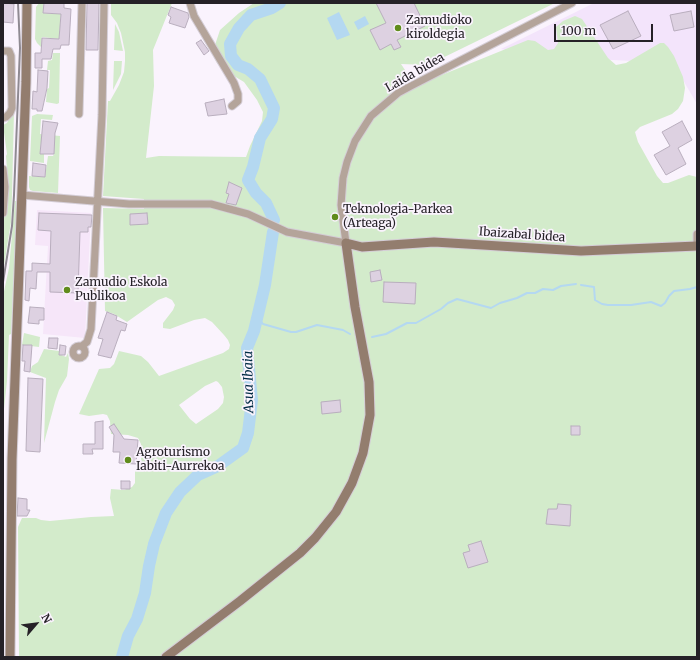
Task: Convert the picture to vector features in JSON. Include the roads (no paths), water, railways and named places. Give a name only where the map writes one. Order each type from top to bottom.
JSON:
[{"type":"street","points":[[10,657],[12,459],[27,51],[27,3]]},
{"type":"street","points":[[79,114],[82,3]]},
{"type":"street","points":[[82,346],[87,342],[91,329],[102,115],[104,3]]},
{"type":"street","points":[[190,3],[194,16],[234,83],[238,94],[238,101],[232,106]]},
{"type":"street","name":"Laida bidea","points":[[346,243],[342,205],[343,178],[355,141],[371,116],[398,93],[572,3]]},
{"type":"street","points":[[3,51],[9,51],[11,60],[12,108],[10,113],[3,118]]},
{"type":"street","points":[[3,169],[5,186],[3,213]]},
{"type":"street","points":[[22,196],[129,204],[211,204],[248,214],[287,232],[346,243],[355,307],[369,382],[370,415],[363,453],[352,483],[336,512],[315,538],[300,553],[166,657]]},
{"type":"street","points":[[697,234],[697,246]]},
{"type":"street","name":"Ibaizabal bidea","points":[[346,243],[362,247],[441,243],[581,250],[697,246]]},
{"type":"water","points":[[339,12],[350,35],[337,40],[327,18]]},
{"type":"water","points":[[365,16],[369,24],[358,30],[354,22]]},
{"type":"waterway","name":"Asua Ibaia","points":[[274,220],[266,203],[256,193],[248,180],[253,167],[260,138],[272,119],[274,108],[260,79],[248,69],[238,65],[231,56],[230,44],[239,28],[251,15],[272,8],[280,3]]},
{"type":"waterway","name":"Asua Ibaia","points":[[122,657],[128,636],[137,619],[145,593],[154,544],[166,513],[180,492],[198,475],[218,466],[243,448],[248,433],[252,400],[247,348],[254,331],[265,285],[273,232]]},
{"type":"waterway","points":[[372,337],[386,334],[407,323],[416,323],[457,299],[491,308],[527,293],[535,293],[543,289],[553,290],[561,286],[576,284]]},
{"type":"waterway","points":[[581,285],[594,287],[595,300],[602,304],[631,305],[651,302],[661,306],[674,291],[697,287]]},
{"type":"waterway","points":[[257,316],[263,324],[291,332],[296,332],[317,325],[343,330],[350,334]]},
{"type":"railway","points":[[3,282],[12,226],[14,195],[20,48],[18,3]]},
{"type":"place","name":"Zamudioko kiroldegia","points":[[398,28]]},
{"type":"place","name":"Teknologia-Parkea (Arteaga)","points":[[335,217]]},
{"type":"place","name":"Zamudio Eskola Publikoa","points":[[67,290]]},
{"type":"place","name":"Agroturismo Iabiti-Aurrekoa","points":[[128,460]]}]
